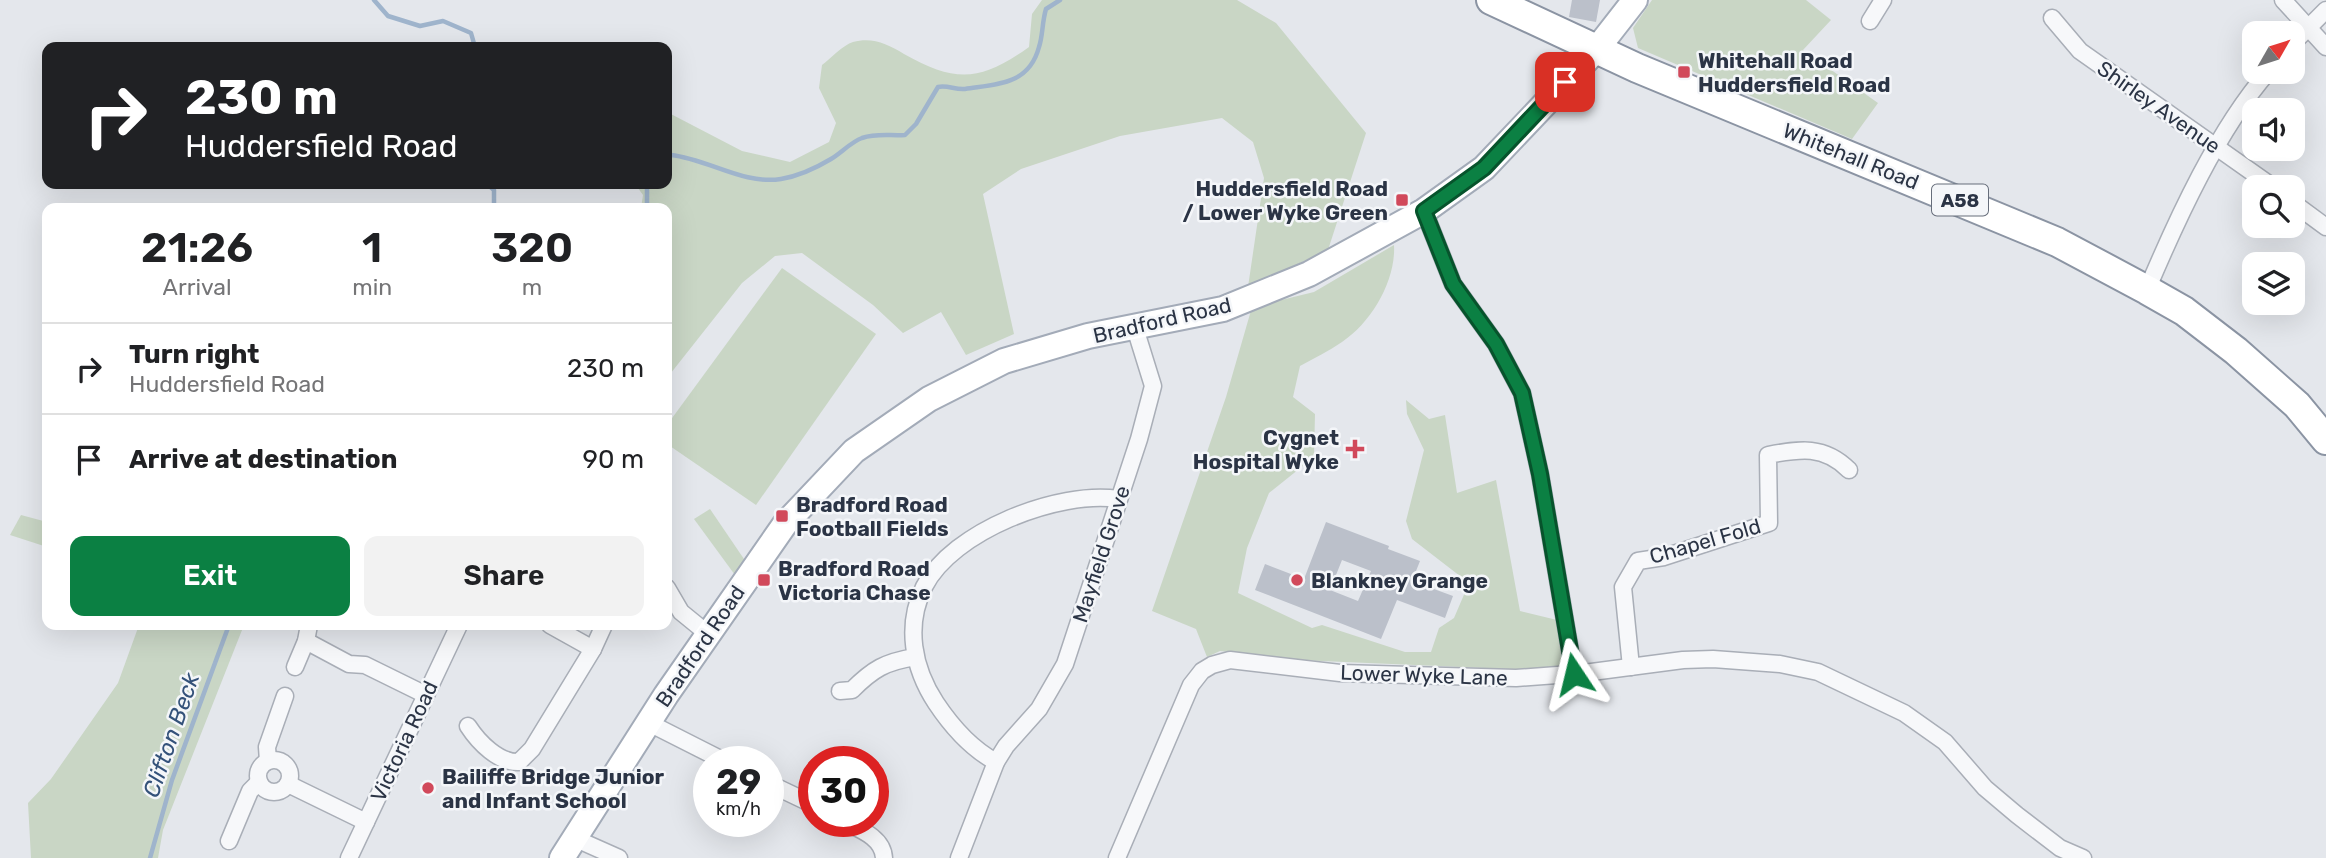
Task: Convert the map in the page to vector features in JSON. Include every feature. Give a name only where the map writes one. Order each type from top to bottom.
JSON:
[{"type":"highway","name":"Whitehall Road","points":[[1491,0],[1596,50],[2057,242],[2183,311],[2236,351],[2297,405],[2326,440]]},
{"type":"main road","name":"Bradford Road","points":[[568,848],[708,634],[785,524],[854,451],[929,400],[1004,361],[1088,336],[1223,309],[1309,274],[1424,211],[1484,168],[1596,50],[1635,0]]},
{"type":"street","points":[[1870,20],[1883,0]]},
{"type":"street","points":[[2283,0],[2326,47]]},
{"type":"street","points":[[2305,29],[2326,10]]},
{"type":"street","name":"Shirley Avenue","points":[[2052,18],[2080,51],[2256,175]]},
{"type":"street","points":[[2147,290],[2171,233],[2217,148],[2259,84]]},
{"type":"street","points":[[1424,211],[1453,284],[1496,344],[1522,393],[1540,474],[1574,674]]},
{"type":"street","points":[[2305,212],[2326,227]]},
{"type":"street","name":"Mayfield Grove","points":[[959,858],[996,762],[1006,746],[1039,709],[1065,664],[1153,386],[1135,328]]},
{"type":"street","name":"Chapel Fold","points":[[1631,667],[1623,587],[1638,561],[1664,558],[1769,523],[1768,456],[1803,449],[1837,458],[1849,470]]},
{"type":"street","points":[[996,762],[976,751],[945,717],[926,688],[915,657],[912,627],[924,586],[952,553],[983,532],[1037,506],[1104,497],[1118,499]]},
{"type":"street","points":[[672,597],[681,612],[708,634]]},
{"type":"street","name":"Victoria Road","points":[[349,858],[457,630]]},
{"type":"street","points":[[559,630],[593,649]]},
{"type":"street","points":[[468,726],[479,743],[507,762],[519,762],[532,749],[602,630]]},
{"type":"street","points":[[295,667],[308,633],[349,664],[365,665],[426,695]]},
{"type":"street","points":[[840,691],[852,690],[871,670],[895,660],[915,657]]},
{"type":"street","name":"Lower Wyke Lane","points":[[1117,858],[1191,685],[1202,671],[1212,665],[1230,660],[1340,673],[1516,678],[1713,659],[1780,664],[1818,672],[1904,713],[1945,742],[1985,788],[2017,815],[2060,848],[2083,858]]},
{"type":"street","points":[[268,761],[267,747],[285,696]]},
{"type":"street","points":[[649,723],[694,746]]},
{"type":"street","points":[[278,760],[286,765],[290,774],[288,784],[275,792],[265,790],[259,782],[260,767],[268,761],[278,760]]},
{"type":"street","points":[[227,850],[250,791],[259,782]]},
{"type":"street","points":[[288,784],[366,822]]},
{"type":"street","points":[[873,837],[880,844],[884,858]]},
{"type":"street","points":[[568,848],[619,858]]},
{"type":"green space","points":[[1042,0],[1237,0],[1276,23],[1366,133],[1328,250],[1248,287],[1264,178],[1253,142],[1222,118],[1120,136],[1021,169],[983,194],[1014,334],[966,355],[941,312],[903,333],[873,305],[802,253],[775,256],[742,283],[672,372],[672,203],[642,203],[643,195],[639,189],[672,189],[672,115],[742,151],[790,162],[829,142],[836,123],[819,88],[822,65],[845,46],[853,42],[873,41],[886,44],[922,63],[953,74],[982,72],[1012,59],[1029,47],[1032,14]]},
{"type":"green space","points":[[1652,0],[1806,0],[1831,20],[1803,50],[1878,103],[1852,139],[1638,48],[1633,28]]},
{"type":"green space","points":[[1394,245],[1391,272],[1372,312],[1353,334],[1300,366],[1293,397],[1315,414],[1314,457],[1269,493],[1247,548],[1238,593],[1312,628],[1322,625],[1405,652],[1431,652],[1439,628],[1454,618],[1469,583],[1412,539],[1406,521],[1424,450],[1407,414],[1406,400],[1429,419],[1445,415],[1457,493],[1496,480],[1520,611],[1557,620],[1565,655],[1557,671],[1298,660],[1220,651],[1207,657],[1196,629],[1152,611],[1226,397],[1252,307],[1314,292]]},
{"type":"green space","points":[[782,268],[876,334],[756,505],[672,447],[672,418]]},
{"type":"green space","points":[[710,509],[746,562],[735,575],[694,519]]},
{"type":"green space","points":[[21,515],[42,521],[42,545],[10,535]]},
{"type":"green space","points":[[137,630],[242,630],[163,830],[158,858],[31,858],[28,803],[51,779],[118,683]]},
{"type":"building","points":[[1572,0],[1600,0],[1596,22],[1569,17]]},
{"type":"building","name":"Blankney Grange","points":[[1326,522],[1420,561],[1412,581],[1453,596],[1445,618],[1397,600],[1381,639],[1255,590],[1265,564],[1304,579]],"holes":[[[1342,560],[1371,571],[1358,601],[1330,590]]]},
{"type":"waterway","points":[[374,0],[388,16],[420,26],[443,21],[471,33],[474,42]]},
{"type":"waterway","points":[[672,155],[739,175],[767,180],[781,179],[819,166],[862,138],[905,135],[916,124],[938,87],[965,89],[1000,84],[1020,76],[1034,60],[1046,9],[1060,0]]},
{"type":"waterway","points":[[493,189],[494,203]]},
{"type":"waterway","points":[[647,189],[647,203]]},
{"type":"waterway","name":"Clifton Beck","points":[[150,858],[172,780],[227,630]]},
{"type":"place","name":"Whitehall Road Huddersfield Road","points":[[1684,72]]},
{"type":"place","name":"Huddersfield Road / Lower Wyke Green","points":[[1402,200]]},
{"type":"place","name":"Cygnet Hospital Wyke","points":[[1355,449]]},
{"type":"place","name":"Bradford Road Football Fields","points":[[782,516]]},
{"type":"place","name":"Bradford Road Victoria Chase","points":[[764,580]]},
{"type":"place","name":"Blankney Grange","points":[[1297,580]]},
{"type":"place","name":"Bailiffe Bridge Junior and Infant School","points":[[428,788]]},
{"type":"route","points":[[1565,82],[1484,168],[1424,211],[1453,284],[1496,344],[1522,393],[1540,474],[1574,674]]}]
